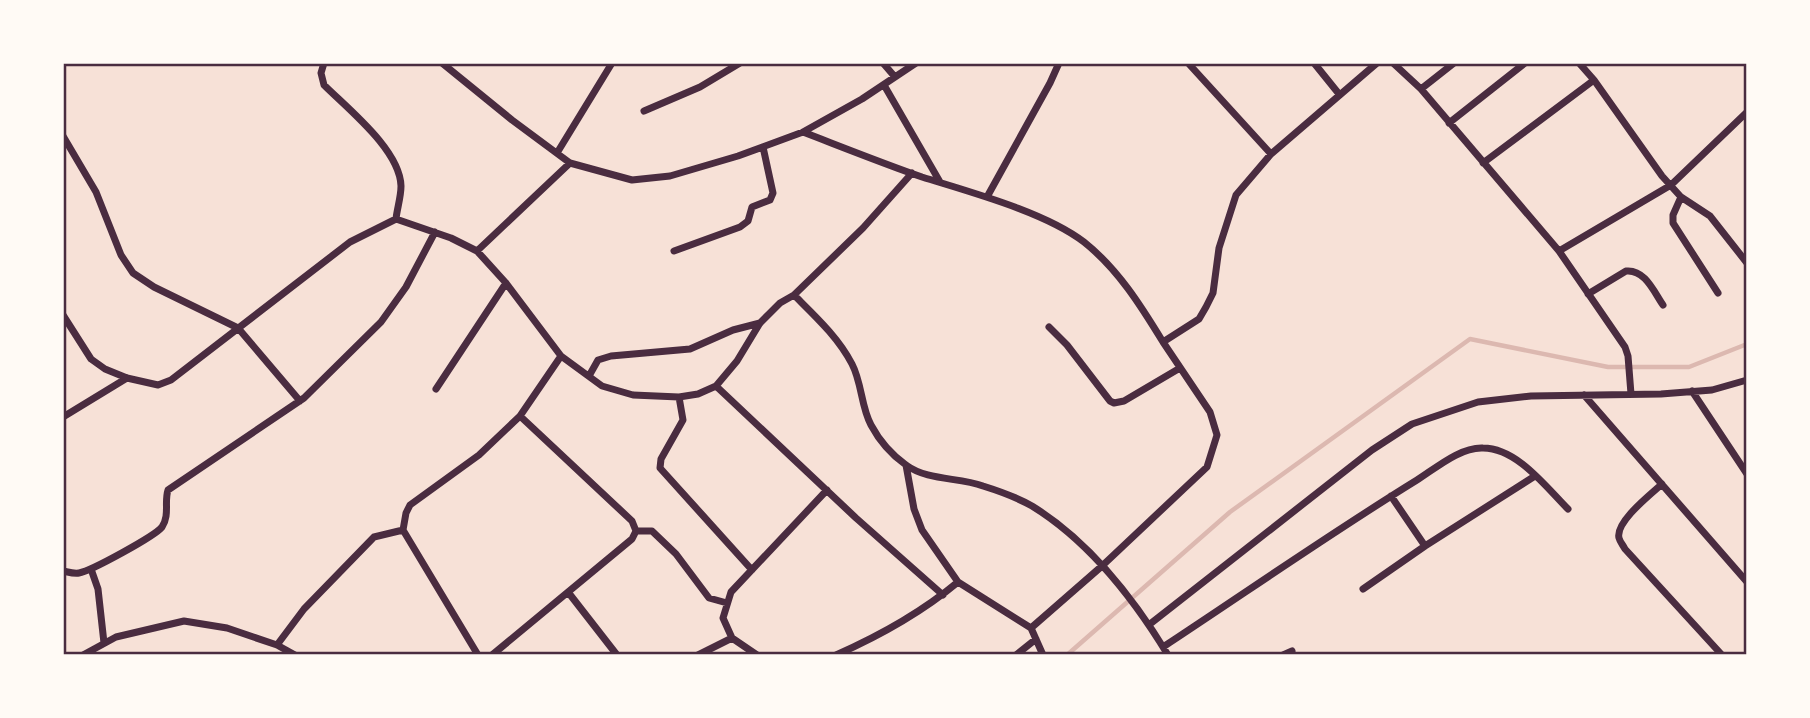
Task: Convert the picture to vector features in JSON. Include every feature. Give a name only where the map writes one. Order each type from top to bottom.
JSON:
[{"type":"street","points":[[324,63],[321,73],[324,85],[381,143],[395,163],[401,184],[396,219]]},
{"type":"street","points":[[442,63],[570,163],[632,180],[670,176],[803,132],[916,63]]},
{"type":"street","points":[[557,153],[612,63]]},
{"type":"street","points":[[644,111],[700,87],[740,63]]},
{"type":"street","points":[[883,63],[895,78]]},
{"type":"street","points":[[987,197],[1059,63]]},
{"type":"street","points":[[1188,63],[1271,154]]},
{"type":"street","points":[[1314,63],[1339,94]]},
{"type":"street","points":[[1163,342],[1199,319],[1213,293],[1219,248],[1236,195],[1271,154],[1377,63]]},
{"type":"street","points":[[1393,63],[1421,89],[1559,251],[1625,347],[1631,394]]},
{"type":"street","points":[[1421,89],[1454,63]]},
{"type":"street","points":[[1449,123],[1525,63]]},
{"type":"street","points":[[1579,63],[1681,197],[1710,216],[1747,262]]},
{"type":"street","points":[[1483,163],[1594,80]]},
{"type":"street","points":[[884,85],[940,182]]},
{"type":"street","points":[[1559,251],[1671,185],[1747,112]]},
{"type":"street","points":[[803,132],[912,173],[987,197],[1059,226],[1082,240],[1104,259],[1129,290],[1210,412],[1217,435],[1208,467],[1031,628]]},
{"type":"street","points":[[63,136],[96,191],[121,255],[133,273],[154,287],[238,328],[300,401]]},
{"type":"street","points":[[674,251],[740,226],[748,221],[752,207],[770,200],[773,193],[763,147]]},
{"type":"street","points":[[477,251],[570,163]]},
{"type":"street","points":[[63,315],[91,359],[105,369],[127,378],[158,385],[171,380],[350,242],[396,219],[435,232],[477,251],[506,283],[561,356],[603,386],[633,395],[679,397],[698,394],[716,386],[737,361],[760,323],[780,303],[794,295],[863,228],[912,173]]},
{"type":"street","points":[[1681,197],[1672,215],[1676,231],[1718,293]]},
{"type":"street","points":[[63,571],[78,573],[91,569],[150,537],[161,528],[167,515],[166,496],[172,486],[300,401],[381,322],[406,287],[435,232]]},
{"type":"street","points":[[1588,294],[1626,271],[1633,270],[1643,276],[1663,305]]},
{"type":"street","points":[[436,389],[506,283]]},
{"type":"street","points":[[794,295],[835,337],[852,364],[870,424],[889,450],[920,474],[981,485],[1030,505],[1063,529],[1119,585],[1150,624],[1168,655]]},
{"type":"street","points":[[589,376],[598,360],[611,356],[690,349],[733,330],[760,323]]},
{"type":"street","points":[[1049,327],[1114,403],[1124,401],[1180,368]]},
{"type":"street","points":[[478,655],[403,530],[406,513],[410,505],[479,455],[520,416],[561,356]]},
{"type":"street","points":[[63,417],[127,378]]},
{"type":"street","points":[[1150,624],[1372,450],[1412,424],[1478,402],[1531,396],[1712,390],[1747,380]]},
{"type":"street","points":[[716,386],[943,595]]},
{"type":"street","points":[[1692,391],[1747,474]]},
{"type":"street","points":[[1584,395],[1747,582]]},
{"type":"street","points":[[679,397],[683,420],[661,459],[660,468],[752,570]]},
{"type":"street","points":[[492,655],[632,539],[636,531],[632,521],[520,416]]},
{"type":"street","points":[[1163,647],[1391,496],[1465,451],[1484,447],[1515,459],[1568,509]]},
{"type":"street","points":[[906,465],[914,509],[922,530],[958,582],[1031,628],[1043,655]]},
{"type":"street","points":[[1363,589],[1535,476]]},
{"type":"street","points":[[1662,484],[1625,520],[1619,538],[1625,549],[1722,655]]},
{"type":"street","points":[[757,655],[732,638],[723,618],[731,592],[827,491]]},
{"type":"street","points":[[1391,496],[1425,546]]},
{"type":"street","points":[[276,645],[304,609],[374,537],[403,530]]},
{"type":"street","points":[[636,531],[652,531],[676,554],[709,598],[727,603]]},
{"type":"street","points":[[91,569],[98,589],[104,643]]},
{"type":"street","points":[[836,655],[871,639],[943,595],[958,582]]},
{"type":"street","points":[[568,592],[617,655]]},
{"type":"street","points":[[83,655],[116,637],[184,621],[227,628],[276,645],[295,655]]},
{"type":"street","points":[[698,655],[732,638]]},
{"type":"street","points":[[1016,655],[1036,639]]},
{"type":"street","points":[[1283,655],[1292,650]]},
{"type":"waterway","points":[[1067,655],[1230,512],[1470,339],[1608,367],[1689,367],[1747,344]]}]
